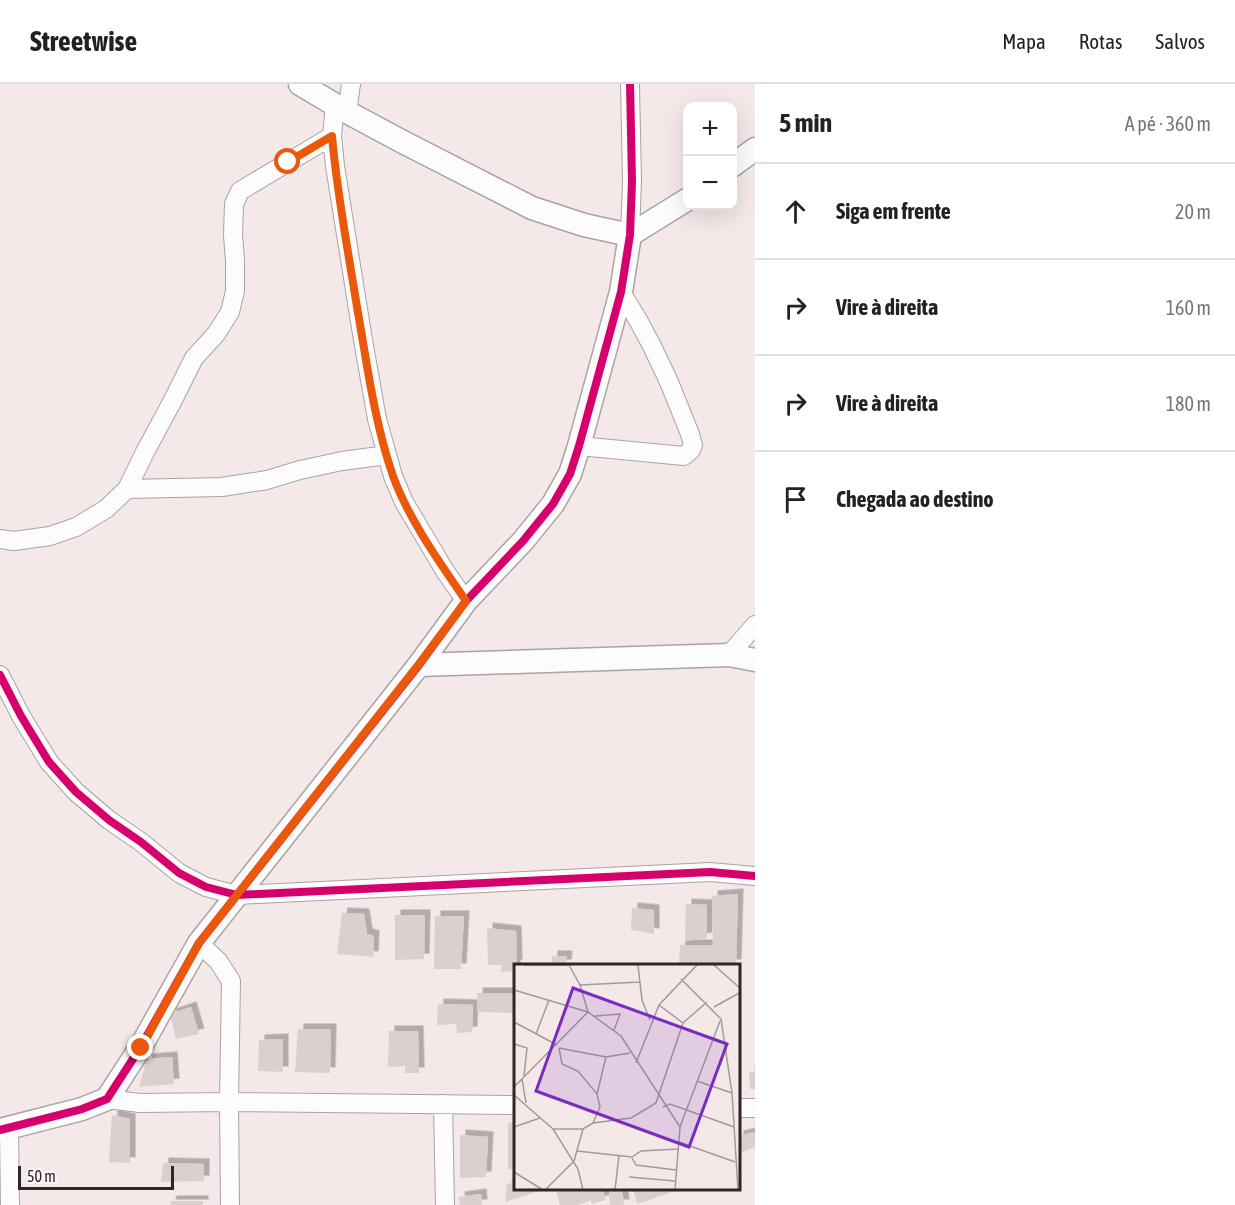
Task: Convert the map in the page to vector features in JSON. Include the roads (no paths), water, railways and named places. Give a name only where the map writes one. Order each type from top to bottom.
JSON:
[{"type":"street","points":[[300,84],[341,108],[532,208],[584,225],[630,235],[683,202]]},
{"type":"street","points":[[351,84],[332,136],[377,419],[393,476],[404,502],[445,571],[466,601]]},
{"type":"street","points":[[107,1099],[141,1048],[199,943],[466,601],[523,541],[553,504],[570,474],[621,292],[630,235],[632,180],[630,84]]},
{"type":"street","points":[[0,539],[14,541],[50,536],[76,527],[106,509],[127,489],[194,358],[216,334],[230,312],[236,291],[234,204],[240,191],[332,136]]},
{"type":"street","points":[[737,162],[755,149]]},
{"type":"street","points":[[579,446],[684,456],[693,445],[669,382],[638,320],[621,292]]},
{"type":"street","points":[[127,489],[222,487],[267,480],[342,461],[387,455]]},
{"type":"street","points":[[729,655],[755,625]]},
{"type":"street","points":[[419,664],[729,655],[755,660]]},
{"type":"street","points":[[0,675],[21,716],[49,762],[76,792],[179,873],[206,887],[237,895],[710,872],[755,876]]},
{"type":"street","points":[[199,943],[218,961],[231,981],[230,1205]]},
{"type":"street","points":[[10,1205],[4,1129],[82,1109],[107,1099],[140,1103],[514,1105]]},
{"type":"street","points":[[443,1104],[445,1205]]}]
